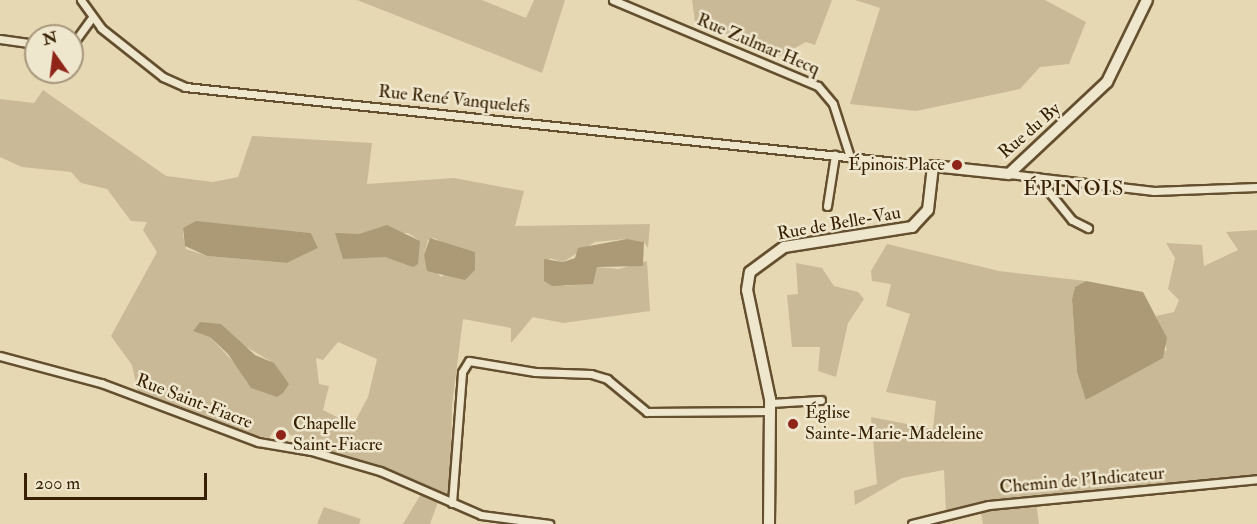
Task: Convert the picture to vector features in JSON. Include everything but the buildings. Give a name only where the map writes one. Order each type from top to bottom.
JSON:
[{"type":"street","points":[[81,0],[91,19],[84,29]]},
{"type":"street","name":"Rue Zulmar Hecq","points":[[613,0],[818,86],[833,104],[850,157]]},
{"type":"street","name":"Rue du By","points":[[835,155],[1009,174],[1107,82],[1148,0]]},
{"type":"street","name":"Rue René Vanquelefs","points":[[91,19],[163,78],[185,87],[835,155]]},
{"type":"street","points":[[0,39],[24,42]]},
{"type":"street","points":[[827,206],[835,155]]},
{"type":"street","name":"Rue de Belle-Vau","points":[[769,524],[770,407],[747,290],[750,272],[784,247],[912,228],[928,210],[933,166]]},
{"type":"street","points":[[1009,174],[1154,191],[1257,187]]},
{"type":"street","points":[[1037,177],[1072,220],[1088,228]]},
{"type":"street","name":"Rue Saint-Fiacre","points":[[0,356],[88,378],[258,442],[380,471],[488,517],[549,524]]},
{"type":"street","points":[[452,503],[462,372],[469,361],[535,372],[591,374],[607,379],[647,412],[770,407],[821,400]]},
{"type":"street","name":"Chemin de l'Indicateur","points":[[912,524],[989,505],[1257,479]]},
{"type":"shaded area","points":[[357,0],[482,0],[526,18],[534,0],[565,0],[542,73]]},
{"type":"shaded area","points":[[692,0],[832,0],[815,45],[806,42],[780,56],[695,22]]},
{"type":"shaded area","points":[[855,0],[1045,0],[1086,22],[1069,64],[1040,67],[1020,89],[916,111],[850,104],[880,8]]},
{"type":"shaded area","points":[[43,90],[166,176],[213,182],[238,177],[252,136],[372,143],[367,184],[454,178],[524,191],[515,226],[650,224],[648,248],[644,242],[627,239],[595,242],[563,262],[549,258],[564,286],[585,284],[597,267],[619,269],[647,261],[650,311],[563,323],[533,317],[511,343],[511,328],[463,319],[452,405],[450,497],[275,429],[269,438],[229,429],[138,392],[132,365],[111,336],[157,252],[143,230],[147,222],[131,221],[107,189],[81,183],[71,172],[22,167],[0,157],[0,99],[34,103]],"holes":[[[200,222],[311,233],[318,248],[287,263],[207,256],[186,249],[183,228]],[[408,233],[420,241],[399,261],[385,257],[359,234]],[[434,238],[453,248],[475,252],[441,277],[424,255],[428,240]],[[208,324],[270,361],[273,393],[246,382],[245,374],[210,337]],[[338,342],[377,359],[368,397],[353,425],[323,410],[329,386],[319,384],[316,358],[323,360]]]},
{"type":"shaded area","points":[[196,221],[311,233],[318,248],[287,263],[207,256],[185,246],[183,228]]},
{"type":"shaded area","points":[[387,225],[420,241],[418,264],[413,267],[385,257],[343,259],[335,233],[359,234]]},
{"type":"shaded area","points":[[1257,230],[1257,477],[990,502],[946,513],[944,470],[902,478],[855,505],[854,491],[877,484],[871,417],[933,429],[936,401],[886,392],[910,314],[886,306],[891,284],[872,281],[871,271],[887,244],[999,271],[1086,281],[1075,287],[1072,299],[1077,372],[1087,400],[1167,350],[1156,316],[1174,312],[1179,300],[1168,289],[1175,258],[1166,243],[1202,245],[1204,266],[1238,250],[1226,232]]},
{"type":"shaded area","points":[[430,238],[475,252],[475,270],[465,280],[427,271],[424,255]]},
{"type":"shaded area","points":[[627,239],[644,242],[643,266],[597,267],[593,284],[552,286],[544,281],[544,259],[563,262],[575,258],[578,248]]},
{"type":"shaded area","points":[[796,263],[822,268],[834,286],[858,292],[864,299],[848,323],[836,377],[818,371],[820,347],[792,347],[787,295],[798,294]]},
{"type":"shaded area","points":[[1086,281],[1143,292],[1167,338],[1163,358],[1086,400],[1077,372],[1072,299],[1075,287]]},
{"type":"shaded area","points":[[200,322],[221,324],[255,355],[274,363],[289,384],[283,393],[277,397],[251,388],[228,354],[210,337],[193,331]]},
{"type":"shaded area","points":[[421,494],[438,502],[430,524],[403,524]]},
{"type":"shaded area","points":[[1036,502],[1039,524],[983,524],[980,508]]},
{"type":"shaded area","points":[[324,507],[361,519],[359,524],[317,524]]},
{"type":"place","name":"Épinois Place","points":[[957,165]]},
{"type":"place","name":"Église Sainte-Marie-Madeleine","points":[[793,424]]},
{"type":"place","name":"Chapelle Saint-Fiacre","points":[[281,435]]},
{"type":"district","name":"ÉPINOIS","points":[[1074,189]]}]
